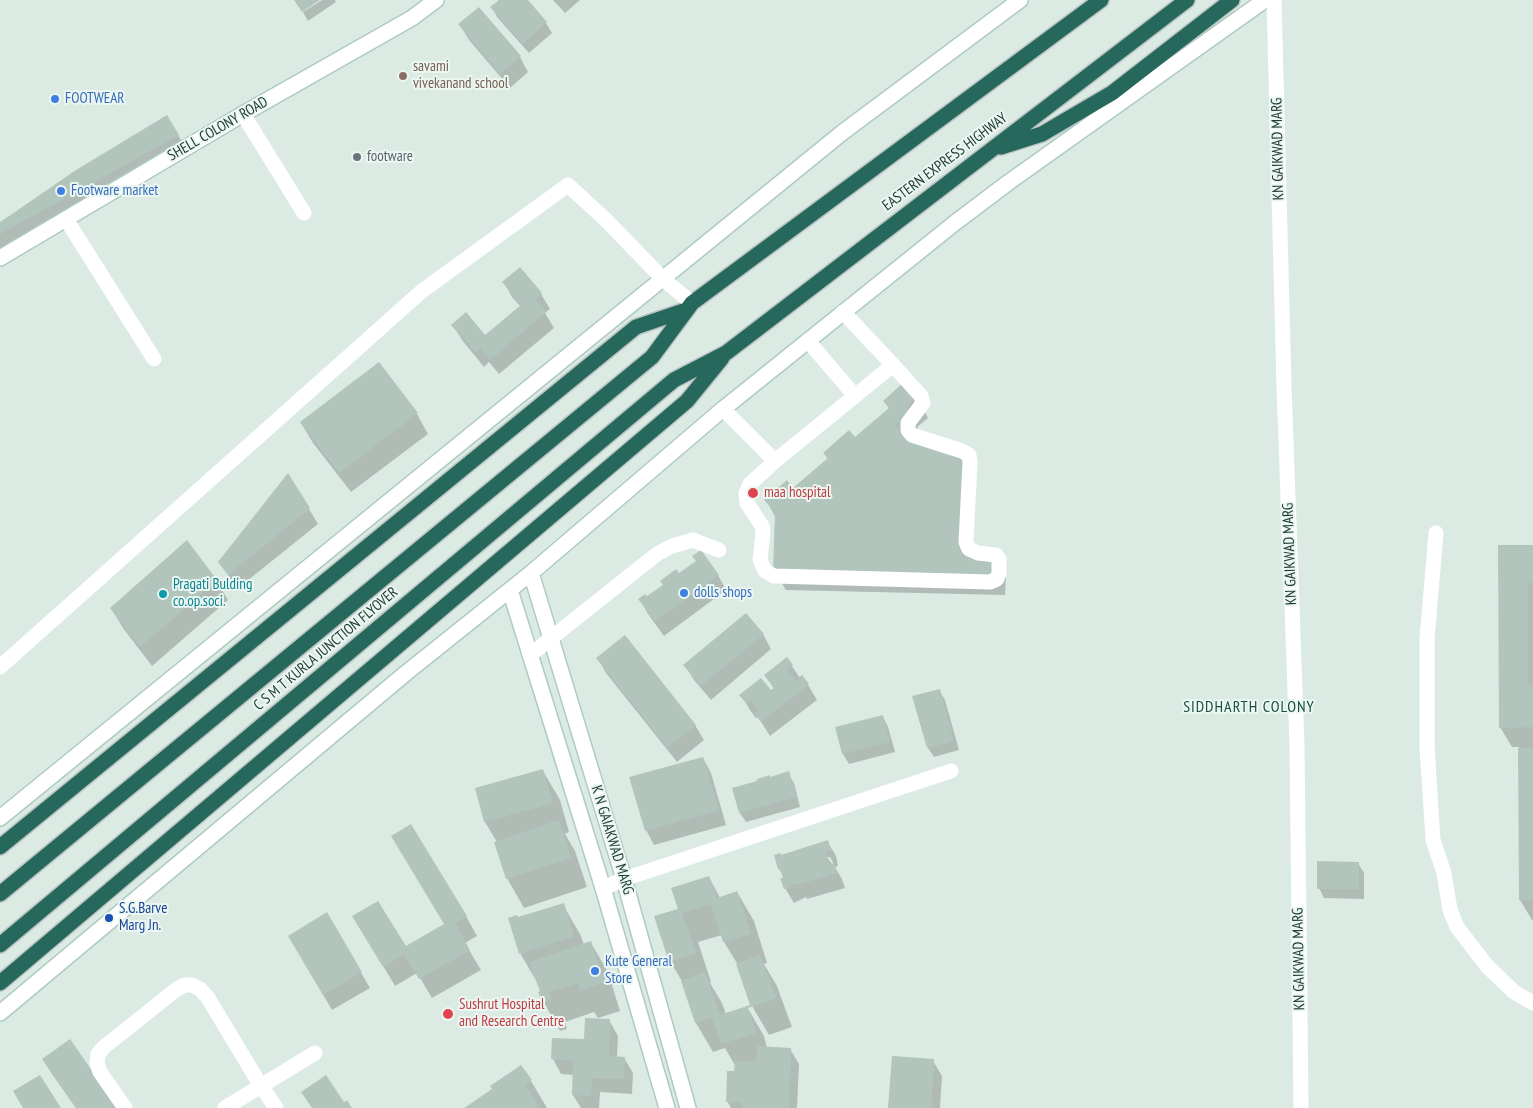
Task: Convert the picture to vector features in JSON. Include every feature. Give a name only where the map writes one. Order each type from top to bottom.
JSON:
[{"type":"highway","points":[[0,847],[636,327],[689,306],[1101,0]]},
{"type":"highway","name":"EASTERN EXPRESS HIGHWAY","points":[[726,353],[1187,0]]},
{"type":"highway","points":[[991,150],[1042,134],[1112,93],[1232,0]]},
{"type":"highway","name":"C S M T KURLA JUNCTION FLYOVER","points":[[0,894],[652,357],[689,306]]},
{"type":"highway","points":[[0,982],[687,401],[726,353]]},
{"type":"highway","name":"C S M T KURLA JUNCTION FLYOVER","points":[[0,945],[674,380],[726,353]]},
{"type":"street","name":"SHELL COLONY ROAD","points":[[0,258],[243,114],[412,18],[436,0]]},
{"type":"street","points":[[0,818],[843,132],[1020,0]]},
{"type":"street","points":[[0,1013],[406,673],[531,573],[723,409],[843,312],[956,222],[1010,182],[1265,0]]},
{"type":"street","name":"KN GAIKWAD MARG","points":[[1274,0],[1284,396],[1297,745],[1301,1108]]},
{"type":"street","points":[[243,114],[304,213]]},
{"type":"street","points":[[0,667],[422,291],[568,185],[608,221],[689,306]]},
{"type":"street","points":[[66,219],[154,359]]},
{"type":"street","points":[[843,312],[894,365],[921,396],[923,404],[908,423],[908,430],[912,435],[969,455],[966,542],[969,550],[996,555],[999,559],[999,573],[997,579],[990,582],[774,576],[765,571],[760,560],[762,526],[747,503],[746,493],[750,484],[775,461],[894,365]]},
{"type":"street","points":[[808,341],[855,396]]},
{"type":"street","points":[[723,409],[775,461]]},
{"type":"street","points":[[1436,533],[1427,639],[1427,747],[1433,840],[1444,873],[1450,910],[1457,927],[1487,966],[1514,992],[1533,1003]]},
{"type":"street","points":[[530,655],[657,554],[672,546],[693,540],[719,550]]},
{"type":"street","name":"K N GAIAKWAD MARG","points":[[531,573],[624,879],[688,1108]]},
{"type":"street","name":"K N GAIAKWAD MARG","points":[[510,590],[603,888],[666,1108]]},
{"type":"street","points":[[603,888],[624,879],[951,771]]},
{"type":"street","points":[[574,796],[597,790]]},
{"type":"street","points":[[125,1108],[100,1072],[96,1063],[98,1054],[104,1047],[185,985],[192,985],[200,989],[208,998],[276,1108]]},
{"type":"street","points":[[225,1108],[315,1053]]},
{"type":"building","points":[[294,0],[320,0],[302,12]]},
{"type":"building","points":[[499,0],[528,0],[547,22],[523,44],[490,7]]},
{"type":"building","points":[[479,7],[521,56],[500,74],[458,24]]},
{"type":"building","name":"Footware market","points":[[167,115],[179,135],[0,234],[0,222],[76,170]]},
{"type":"building","points":[[520,267],[542,293],[535,300],[546,312],[490,360],[480,348],[475,352],[451,325],[466,312],[485,335],[521,305],[502,282]]},
{"type":"building","points":[[379,362],[418,413],[339,473],[300,422]]},
{"type":"building","points":[[904,382],[918,397],[906,407],[910,412],[895,425],[908,441],[964,458],[962,556],[995,557],[994,575],[773,570],[775,512],[764,500],[787,480],[793,488],[828,458],[823,453],[849,430],[855,437],[889,408],[883,401]]},
{"type":"building","points":[[288,473],[310,508],[228,575],[218,562]]},
{"type":"building","name":"Pragati Bulding co.op.soci.","points":[[187,540],[217,580],[140,647],[110,608]]},
{"type":"building","points":[[1498,545],[1533,545],[1533,583],[1528,583],[1528,685],[1533,685],[1533,727],[1499,728]]},
{"type":"building","points":[[701,550],[719,575],[655,621],[638,599],[645,594],[647,596],[663,585],[660,581],[676,569],[679,573],[696,561],[692,556]]},
{"type":"building","points":[[746,613],[764,634],[701,686],[683,665]]},
{"type":"building","points":[[625,635],[696,725],[667,747],[596,658]]},
{"type":"building","points":[[787,657],[793,665],[787,670],[796,680],[802,675],[809,684],[761,722],[754,713],[758,710],[751,700],[747,704],[739,695],[761,678],[771,690],[774,688],[764,675]]},
{"type":"building","points":[[940,689],[954,741],[927,748],[912,696]]},
{"type":"building","points":[[883,715],[890,742],[842,754],[835,727]]},
{"type":"building","points":[[1518,748],[1533,748],[1533,900],[1519,900]]},
{"type":"building","points":[[703,757],[719,810],[645,831],[629,777]]},
{"type":"building","points":[[543,769],[553,803],[484,822],[475,788]]},
{"type":"building","points":[[789,771],[796,797],[739,813],[732,788],[770,775],[770,777]]},
{"type":"building","points":[[559,820],[571,858],[506,879],[494,842]]},
{"type":"building","points":[[411,824],[467,916],[455,923],[470,950],[419,979],[404,954],[383,967],[352,916],[378,901],[406,946],[444,924],[391,836]]},
{"type":"building","points":[[828,840],[831,851],[826,852],[829,864],[834,863],[837,873],[797,885],[796,883],[784,889],[780,878],[783,878],[774,855],[781,853],[781,855]]},
{"type":"building","points":[[1317,861],[1359,862],[1359,889],[1317,889]]},
{"type":"building","points":[[709,876],[717,898],[737,891],[751,934],[723,942],[711,904],[682,913],[696,953],[669,962],[654,916],[678,909],[671,888]]},
{"type":"building","points":[[564,903],[574,936],[519,954],[508,918],[517,915],[518,917]]},
{"type":"building","points":[[327,912],[362,972],[323,995],[288,936]]},
{"type":"building","points":[[591,941],[604,982],[580,990],[578,983],[549,992],[551,999],[542,1002],[529,962]]},
{"type":"building","points":[[760,955],[776,998],[748,1008],[756,1033],[721,1044],[712,1017],[695,1023],[681,981],[705,972],[720,1015],[750,1005],[736,964]]},
{"type":"building","points":[[585,1018],[610,1019],[609,1056],[625,1057],[624,1079],[592,1078],[591,1096],[572,1095],[573,1060],[551,1059],[552,1038],[584,1039]]},
{"type":"building","points":[[70,1039],[116,1105],[112,1108],[76,1108],[42,1059]]},
{"type":"building","points":[[757,1046],[791,1048],[789,1108],[742,1108],[742,1102],[726,1102],[727,1071],[734,1071],[735,1061],[756,1061]]},
{"type":"building","points":[[892,1056],[934,1059],[931,1108],[888,1108]]},
{"type":"building","points":[[521,1065],[532,1080],[525,1085],[540,1108],[464,1108],[492,1089],[490,1086]]},
{"type":"building","points":[[40,1075],[61,1108],[23,1108],[13,1091]]},
{"type":"building","points":[[326,1075],[344,1102],[347,1100],[352,1108],[312,1108],[301,1092]]},
{"type":"place","name":"savami vivekanand school","points":[[403,76]]},
{"type":"place","name":"FOOTWEAR","points":[[55,99]]},
{"type":"place","name":"footware","points":[[357,157]]},
{"type":"place","name":"Footware market","points":[[61,191]]},
{"type":"place","name":"maa hospital","points":[[753,493]]},
{"type":"place","name":"dolls shops","points":[[684,593]]},
{"type":"place","name":"Pragati Bulding co.op.soci.","points":[[163,594]]},
{"type":"place","name":"S.G.Barve Marg Jn.","points":[[109,918]]},
{"type":"place","name":"Kute General Store","points":[[595,971]]},
{"type":"place","name":"Sushrut Hospital and Research Centre","points":[[448,1014]]},
{"type":"district","name":"SIDDHARTH COLONY","points":[[1249,707]]}]
